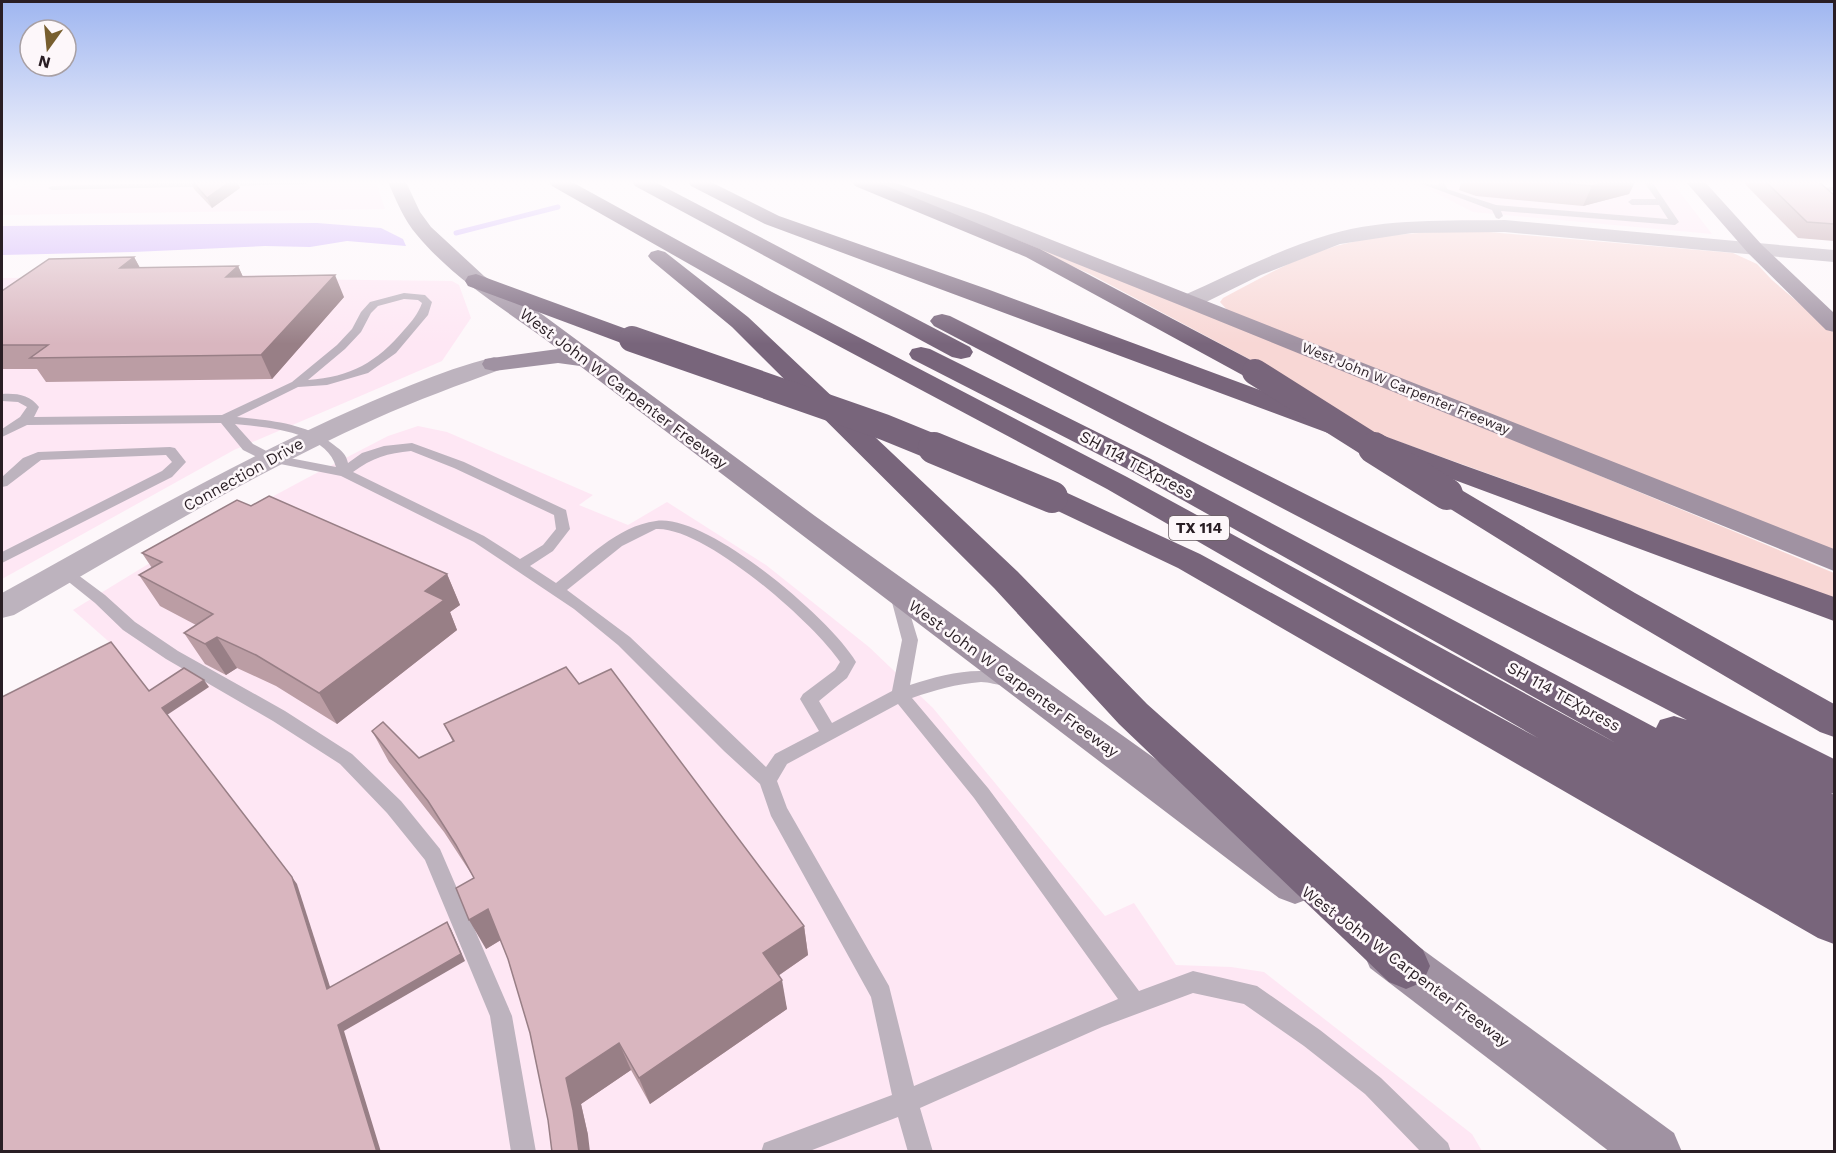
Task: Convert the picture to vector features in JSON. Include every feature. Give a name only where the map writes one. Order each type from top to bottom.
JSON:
[{"type":"highway","points":[[626,236],[665,260],[740,322],[1006,580],[1133,714],[1406,966]]},
{"type":"highway","name":"TX 114","points":[[654,236],[764,297],[1128,489],[1834,885]]},
{"type":"highway","name":"SH 114 TEXpress","points":[[693,236],[854,321],[1139,464],[1834,844]]},
{"type":"highway","name":"SH 114 TEXpress","points":[[742,236],[1834,815]]},
{"type":"highway","points":[[774,236],[1834,778]]},
{"type":"highway","points":[[816,236],[1834,609]]},
{"type":"highway","points":[[991,236],[1033,253],[1256,372],[1447,494],[1623,601],[1834,722]]},
{"type":"highway","points":[[476,280],[632,339],[884,427],[1052,497],[1190,561],[1834,923]]},
{"type":"main road","name":"West John W Carpenter Freeway","points":[[429,236],[476,280],[535,320],[1655,1152]]},
{"type":"main road","name":"West John W Carpenter Freeway","points":[[1024,236],[1834,561]]},
{"type":"main road","points":[[1743,236],[1833,323]]},
{"type":"main road","points":[[494,364],[513,354],[525,339],[523,325],[510,304]]},
{"type":"main road","points":[[494,364],[558,356],[585,359]]},
{"type":"street","points":[[1190,301],[1275,262],[1336,239],[1356,236]]},
{"type":"street","points":[[1612,236],[1834,256]]},
{"type":"street","name":"Connection Drive","points":[[2,607],[270,458],[314,436],[434,384],[494,364]]},
{"type":"lane","points":[[224,419],[296,384],[341,347],[357,330],[366,312],[374,304],[404,296],[420,297],[427,302],[424,313],[392,351],[364,371],[327,382],[296,384]]},
{"type":"lane","points":[[2,398],[20,398],[29,401],[33,407],[31,413],[23,421],[2,433]]},
{"type":"lane","points":[[224,419],[248,447],[270,458],[344,472],[479,539],[579,605],[624,641],[730,746],[768,780],[778,810],[881,994],[906,1102],[921,1152]]},
{"type":"lane","points":[[23,421],[224,419],[285,426],[314,436],[340,456],[344,472]]},
{"type":"lane","points":[[344,472],[367,456],[389,449],[412,447],[459,465],[561,513],[564,529],[548,548],[520,566]]},
{"type":"lane","points":[[2,483],[28,460],[38,456],[170,452],[179,462],[167,474],[2,558]]},
{"type":"lane","points":[[556,590],[636,530],[656,525],[672,525],[696,534],[746,567],[815,622],[843,651],[848,662],[841,674],[809,699],[829,733]]},
{"type":"lane","points":[[65,572],[100,599],[129,626],[172,655],[279,716],[346,759],[394,807],[433,855],[501,1016],[525,1152]]},
{"type":"lane","points":[[897,591],[910,640],[900,695],[981,793],[1135,1004]]},
{"type":"lane","points":[[768,780],[781,759],[900,695],[955,679],[984,676],[1021,683]]},
{"type":"lane","points":[[773,1152],[906,1102],[1098,1017],[1193,982],[1249,994],[1312,1038],[1373,1086],[1439,1152]]},
{"type":"shaded area","points":[[2,236],[397,236],[403,239],[406,246],[347,241],[310,247],[265,246],[2,255]]},
{"type":"shaded area","points":[[1003,236],[1010,236],[1415,399],[1834,573],[1834,598],[1375,433],[1264,367],[1090,274]]},
{"type":"shaded area","points":[[1390,236],[1533,236],[1733,253],[1757,264],[1772,280],[1834,333],[1834,555],[1229,312],[1220,302],[1223,298],[1305,257],[1346,243]]},
{"type":"shaded area","points":[[272,275],[281,279],[452,281],[459,285],[471,318],[442,361],[234,450],[2,579],[2,278]]},
{"type":"shaded area","points":[[418,426],[447,432],[593,495],[579,505],[628,525],[667,502],[766,565],[869,647],[933,708],[1105,916],[1134,903],[1176,965],[1231,967],[1264,972],[1472,1134],[1482,1151],[2,1152],[116,648],[73,610],[163,555],[309,477],[388,436]]},
{"type":"building","points":[[134,257],[120,268],[238,266],[226,277],[335,275],[261,355],[30,358],[48,345],[2,345],[2,291],[49,259]]},
{"type":"building","points":[[269,496],[447,574],[425,591],[444,600],[319,693],[256,655],[217,637],[205,644],[184,633],[213,614],[139,575],[162,562],[142,553],[237,500],[251,506]]},
{"type":"building","points":[[111,642],[149,691],[184,668],[204,680],[162,708],[292,877],[327,989],[447,922],[461,954],[338,1025],[377,1152],[2,1152],[2,697]]},
{"type":"building","points":[[566,667],[579,684],[611,669],[804,926],[763,953],[782,980],[639,1078],[619,1043],[566,1078],[579,1152],[552,1152],[548,1120],[530,1033],[508,959],[488,909],[469,920],[456,888],[474,878],[428,801],[372,731],[383,722],[419,758],[454,741],[444,724]]}]
